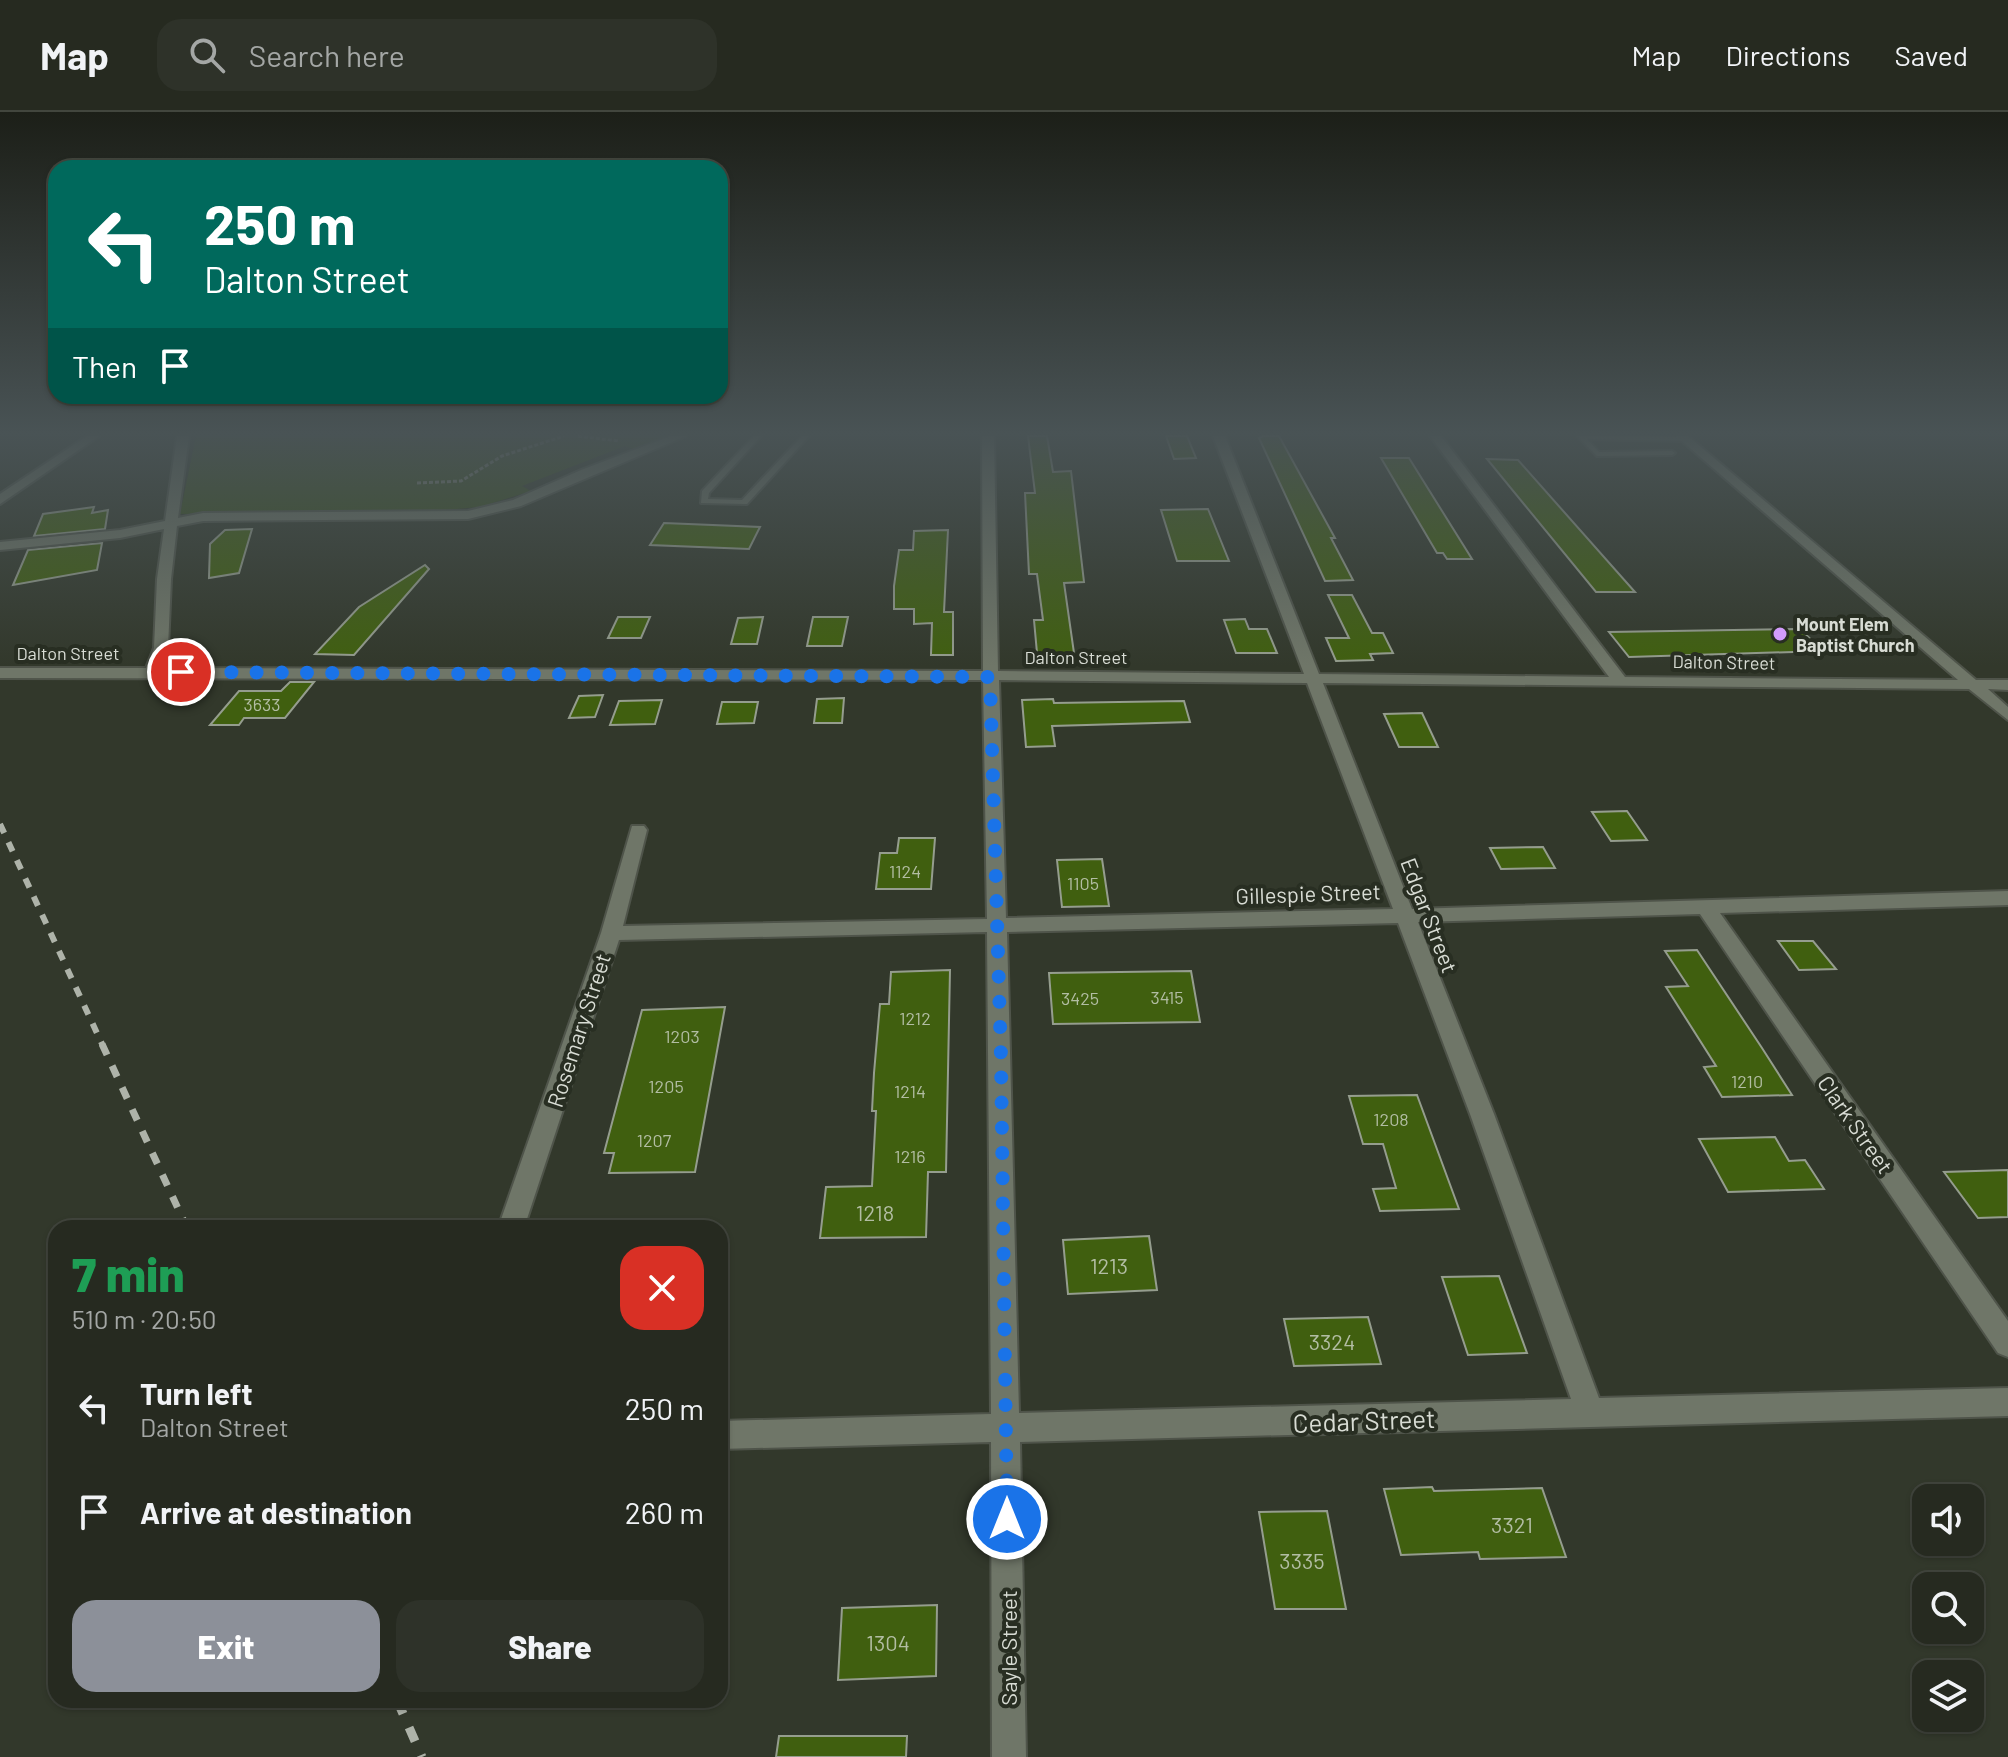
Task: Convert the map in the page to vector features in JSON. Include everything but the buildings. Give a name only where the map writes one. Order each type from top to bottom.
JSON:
[{"type":"street","points":[[152,672],[164,629],[172,513]]},
{"type":"street","points":[[0,546],[120,534],[230,515],[441,517],[477,513]]},
{"type":"street","name":"Sayle Street","points":[[989,513],[1009,1757]]},
{"type":"street","name":"Edgar Street","points":[[1248,513],[1404,913],[1591,1414]]},
{"type":"street","points":[[1493,513],[1619,680]]},
{"type":"street","points":[[1771,513],[2008,715]]},
{"type":"street","name":"Dalton Street","points":[[0,673],[1311,678],[2008,685]]},
{"type":"street","name":"Rosemary Street","points":[[514,1220],[611,933],[638,830]]},
{"type":"street","name":"Gillespie Street","points":[[611,933],[997,926],[2008,898]]},
{"type":"street","name":"Clark Street","points":[[1704,905],[2008,1344]]},
{"type":"street","name":"Cedar Street","points":[[728,1435],[2008,1402]]},
{"type":"green space","points":[[180,513],[261,513],[180,514]]},
{"type":"railway","points":[[0,824],[103,1046]]},
{"type":"railway","points":[[102,1044],[183,1220]]},
{"type":"railway","points":[[401,1708],[422,1757]]},
{"type":"place","name":"Mount Elem Baptist Church","points":[[1780,634]]},
{"type":"route","points":[[181,672],[990,677],[1001,1057],[1007,1519]]}]
